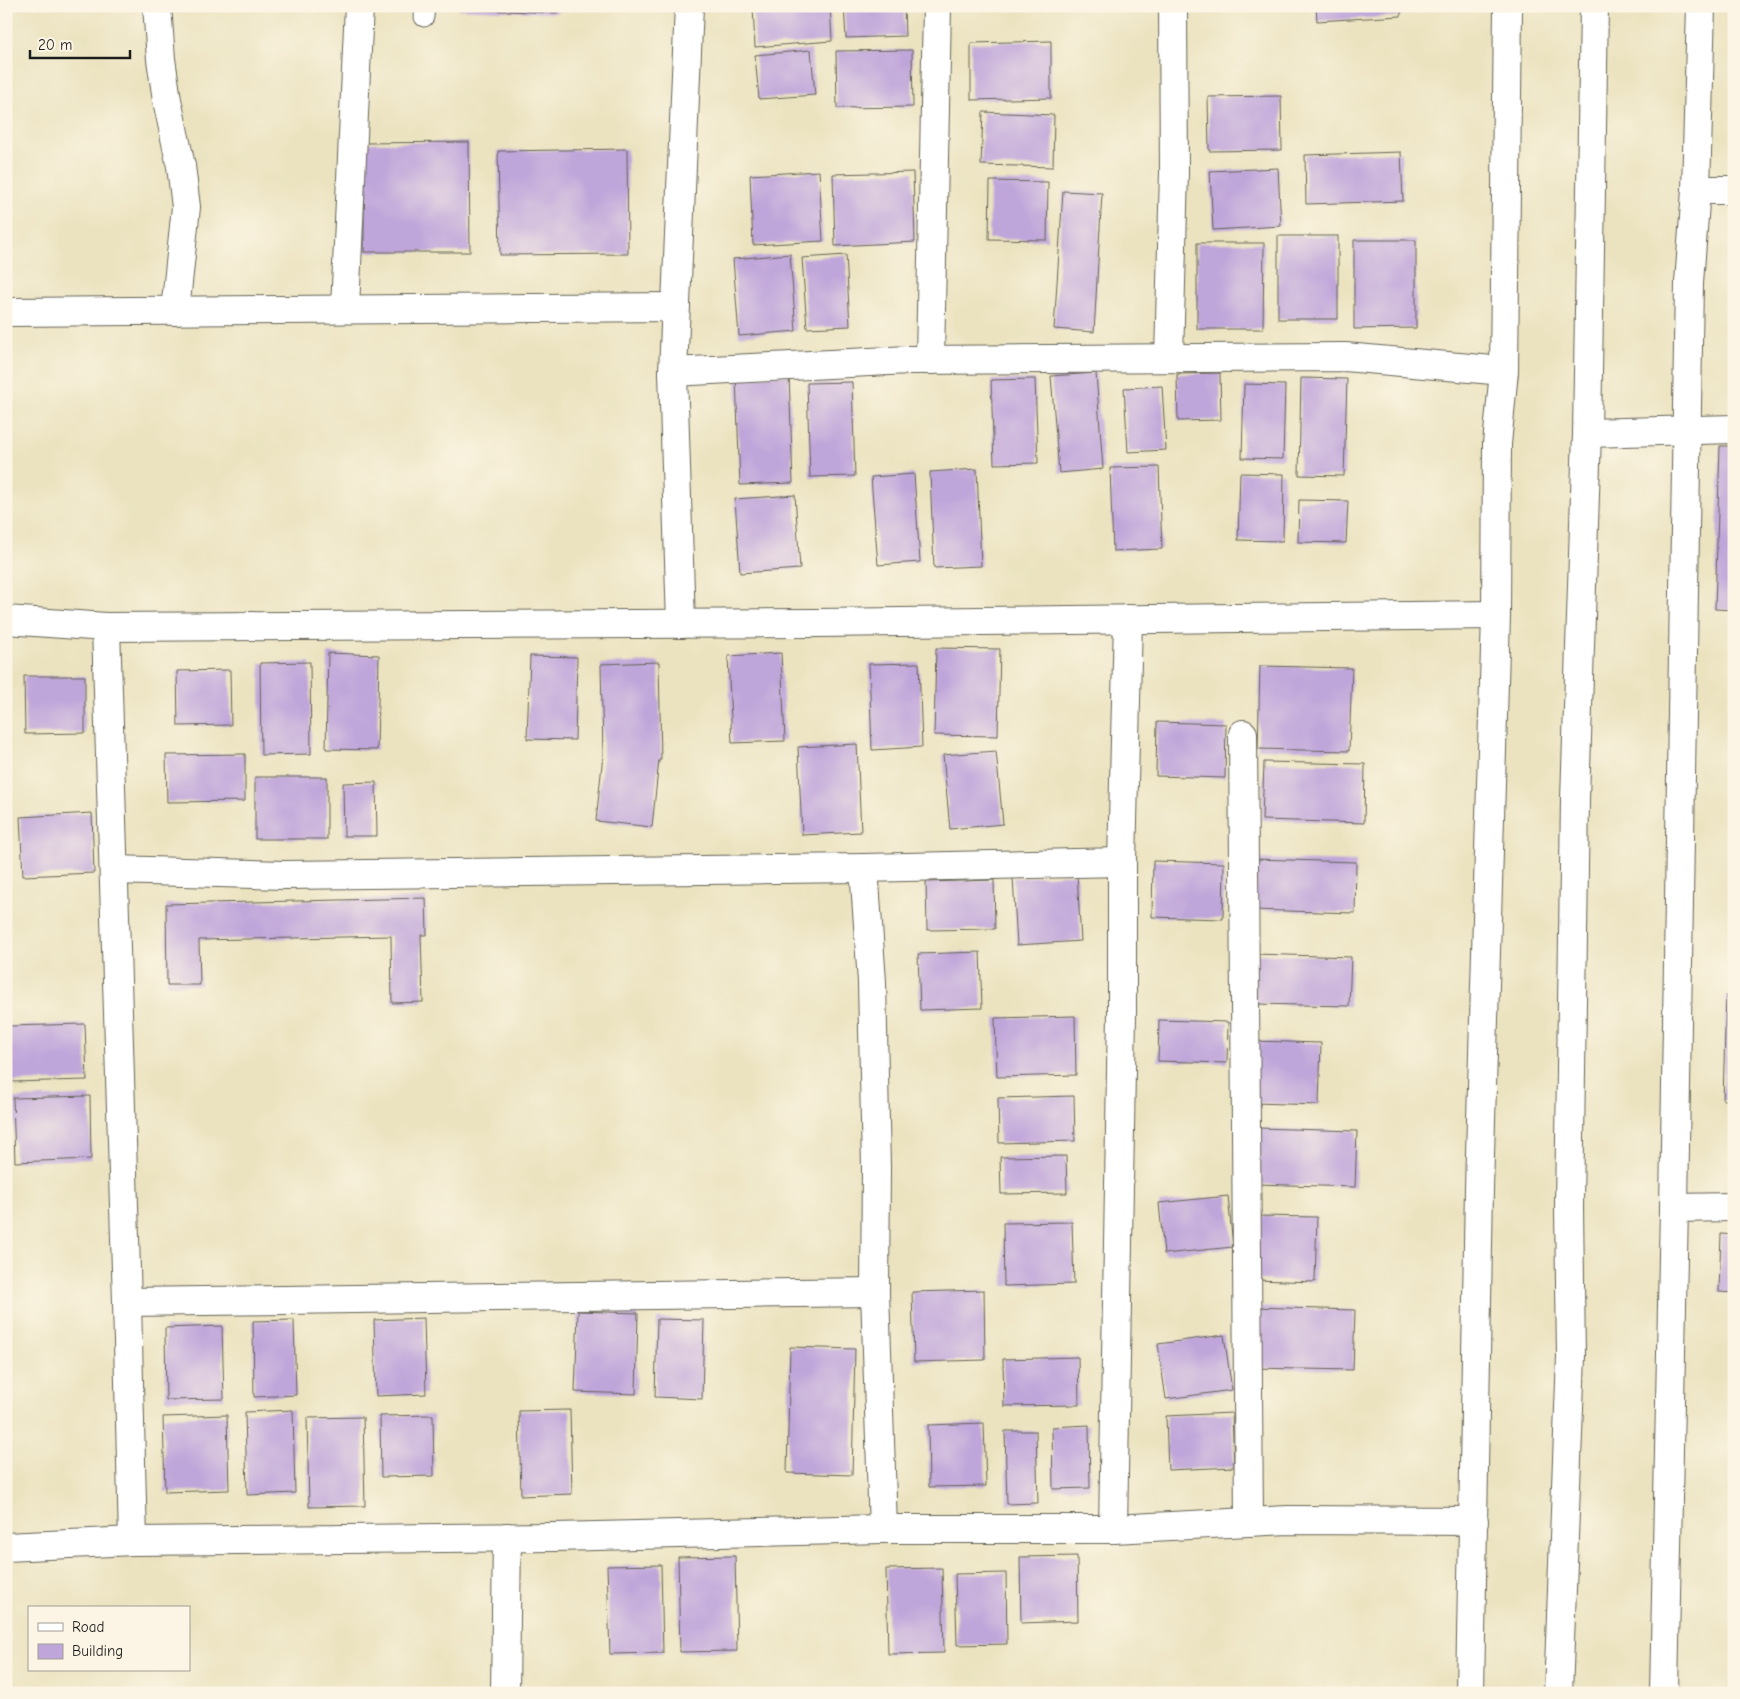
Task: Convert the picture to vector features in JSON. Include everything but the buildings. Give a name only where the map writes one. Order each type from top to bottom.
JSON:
[{"type":"street","points":[[157,6],[160,58],[181,166],[186,207],[175,310]]},
{"type":"street","points":[[345,308],[359,6]]},
{"type":"street","points":[[681,624],[673,372],[690,6]]},
{"type":"street","points":[[930,360],[937,6]]},
{"type":"street","points":[[1169,358],[1174,172],[1173,6]]},
{"type":"street","points":[[1470,1693],[1479,1188],[1496,615],[1498,444],[1504,371],[1508,6]]},
{"type":"street","points":[[1558,1693],[1571,1356],[1569,1207],[1575,799],[1588,433],[1594,6]]},
{"type":"street","points":[[1664,1693],[1689,283],[1696,190],[1701,6]]},
{"type":"street","points":[[1696,190],[1734,190]]},
{"type":"street","points":[[6,312],[676,307]]},
{"type":"street","points":[[673,372],[930,360],[1345,357],[1504,371]]},
{"type":"street","points":[[1588,433],[1734,429]]},
{"type":"street","points":[[6,620],[106,627],[681,624],[1496,615]]},
{"type":"street","points":[[1113,1529],[1122,1013],[1122,862],[1128,619]]},
{"type":"street","points":[[106,627],[133,1541]]},
{"type":"street","points":[[1243,734],[1249,1522]]},
{"type":"street","points":[[114,870],[284,875],[864,868],[1122,862]]},
{"type":"street","points":[[864,868],[872,982],[876,1168],[875,1292],[883,1529]]},
{"type":"street","points":[[1674,1208],[1734,1207]]},
{"type":"street","points":[[127,1302],[875,1292]]},
{"type":"street","points":[[6,1547],[133,1541],[507,1537],[883,1529],[1113,1529],[1288,1520],[1474,1521]]},
{"type":"street","points":[[505,1693],[507,1537]]}]
